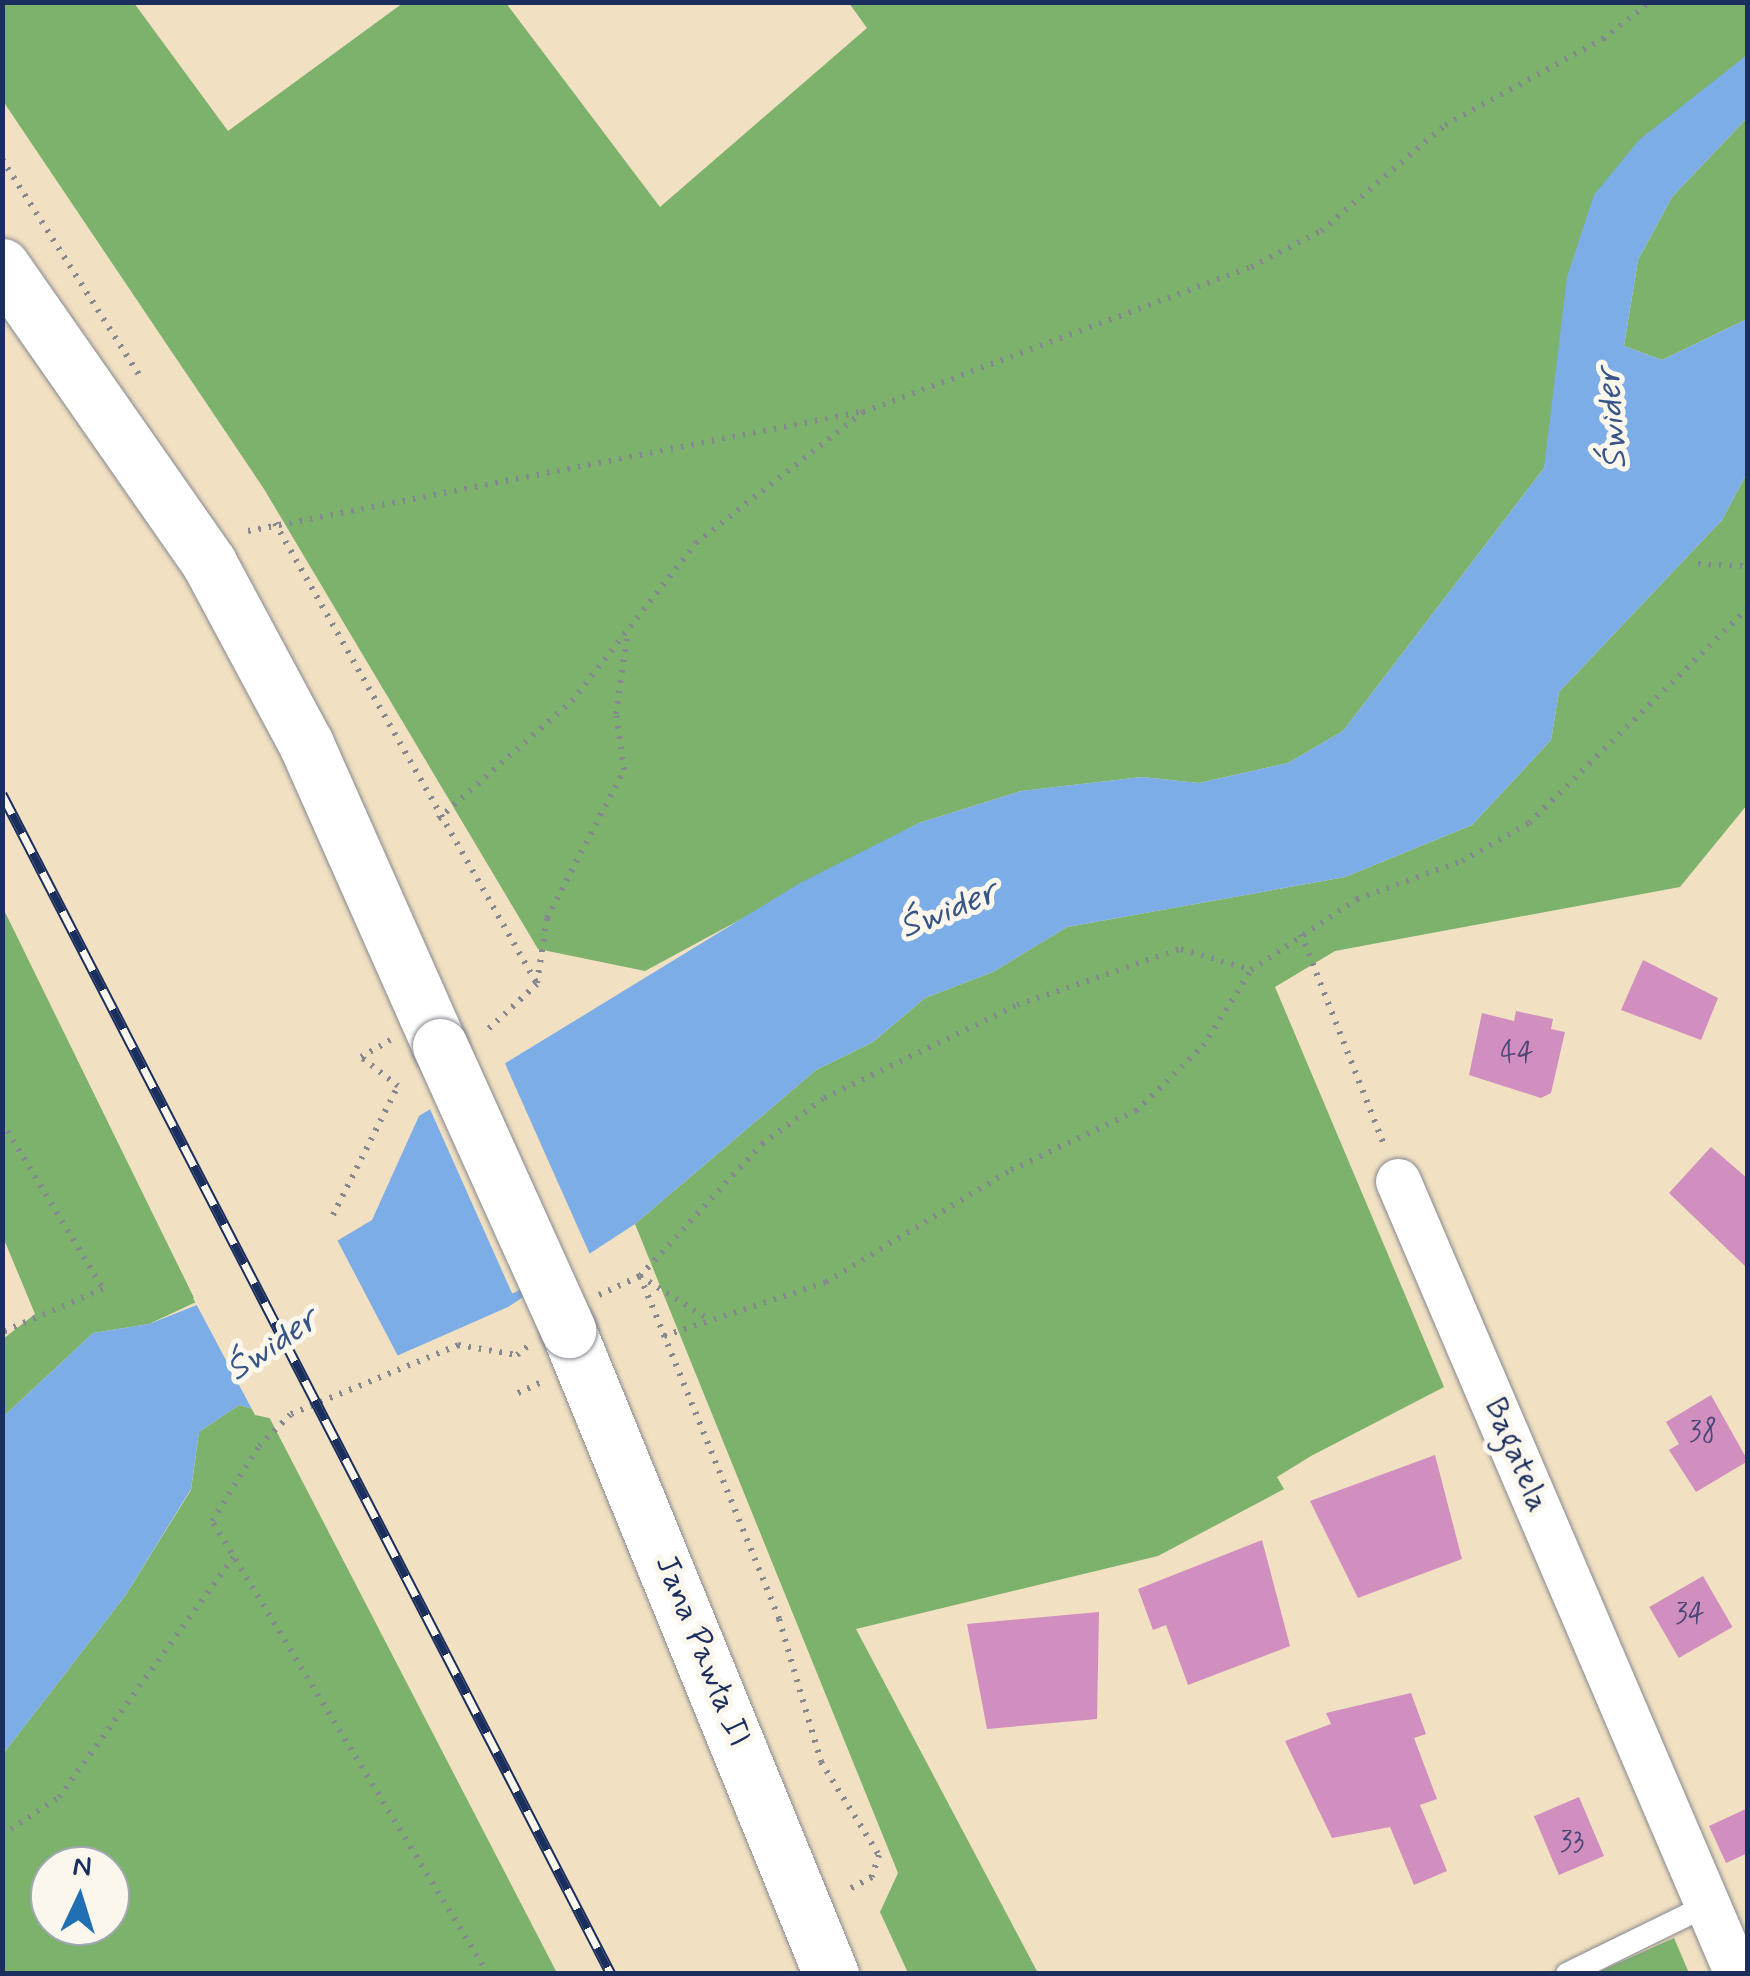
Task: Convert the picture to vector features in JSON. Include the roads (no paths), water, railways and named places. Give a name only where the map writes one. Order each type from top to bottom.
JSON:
[{"type":"main road","name":"Jana Pawła II","points":[[2,266],[208,563],[306,744],[429,1051],[568,1330],[830,1974]]},
{"type":"street","name":"Bagatela","points":[[1398,1181],[1723,1908],[1737,1974]]},
{"type":"lane","points":[[1567,1974],[1723,1908]]},
{"type":"water","name":"Świder","points":[[1747,55],[1747,118],[1672,197],[1638,260],[1624,346],[1662,360],[1747,319],[1747,473],[1722,520],[1559,692],[1551,740],[1472,825],[1345,877],[1067,927],[993,972],[925,998],[873,1042],[816,1070],[635,1224],[508,1307],[267,1413],[239,1405],[199,1432],[191,1489],[125,1596],[3,1754],[3,1417],[93,1333],[149,1324],[295,1266],[372,1220],[419,1116],[800,883],[919,823],[1021,791],[1142,777],[1199,783],[1288,763],[1343,731],[1544,468],[1567,277],[1594,195],[1639,140]]},
{"type":"railway","points":[[2,794],[611,1974]]}]
